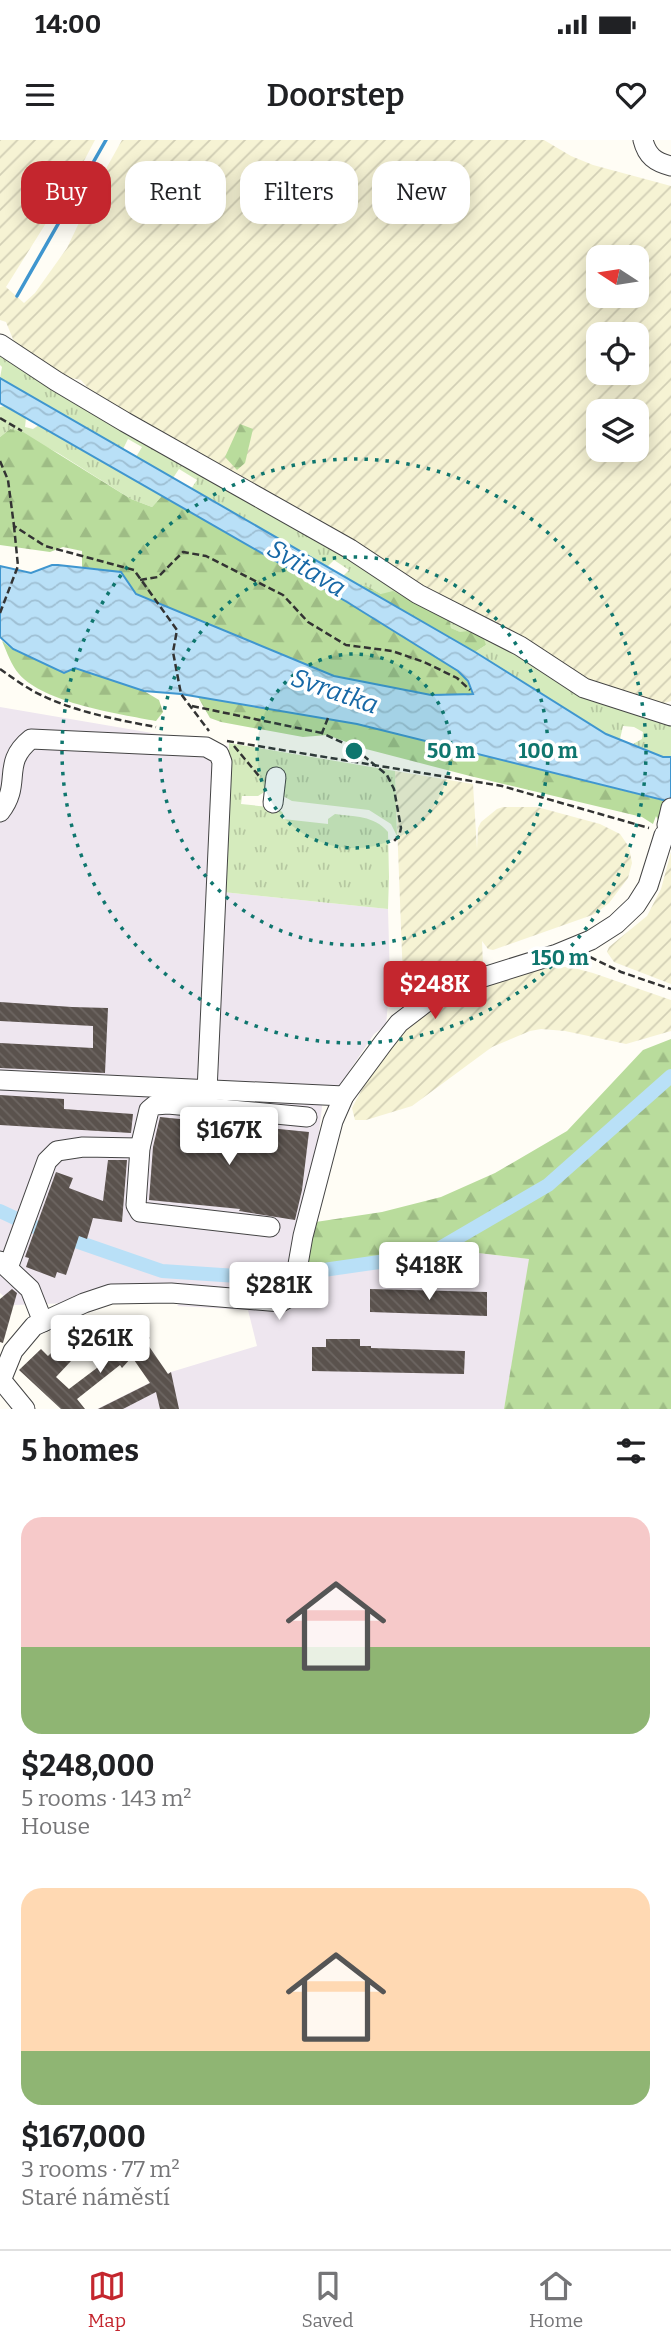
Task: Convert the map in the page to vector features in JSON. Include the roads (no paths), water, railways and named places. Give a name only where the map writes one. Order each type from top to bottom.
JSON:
[{"type":"street","points":[[643,140],[646,152],[654,160],[671,166]]},
{"type":"street","points":[[0,344],[125,422],[350,549],[418,594],[520,646],[584,688],[671,716]]},
{"type":"street","points":[[0,812],[8,802],[11,758],[18,747],[31,739],[206,747],[219,754],[222,762],[207,1091]]},
{"type":"street","points":[[25,1409],[1,1382],[13,1351],[34,1326],[84,1303],[111,1294],[171,1293],[281,1302],[288,1298],[293,1287],[333,1121],[344,1096],[399,1023],[442,990],[557,954],[606,931],[636,905],[648,886],[667,822]]},
{"type":"street","points":[[0,1080],[344,1096]]},
{"type":"street","points":[[270,1227],[140,1212],[136,1205],[140,1147],[149,1110],[155,1105],[169,1104],[306,1116]]},
{"type":"street","points":[[43,1322],[30,1289],[4,1265],[47,1161],[57,1152],[83,1147],[140,1147]]},
{"type":"water","points":[[0,378],[475,652],[606,734],[663,757],[671,757],[671,802],[357,724],[181,694],[144,691],[75,668],[64,673],[13,649],[0,637],[0,566],[31,573],[58,565],[121,572],[136,594],[334,676],[431,695],[473,694],[468,681],[458,671],[347,602],[0,403]]},
{"type":"waterway","points":[[17,296],[106,140]]},
{"type":"waterway","points":[[0,1211],[32,1226],[162,1271],[268,1278],[428,1255],[548,1185],[671,1076]]},
{"type":"water label","name":"Svitava","points":[[307,568]]},
{"type":"water label","name":"Svratka","points":[[335,691]]}]
